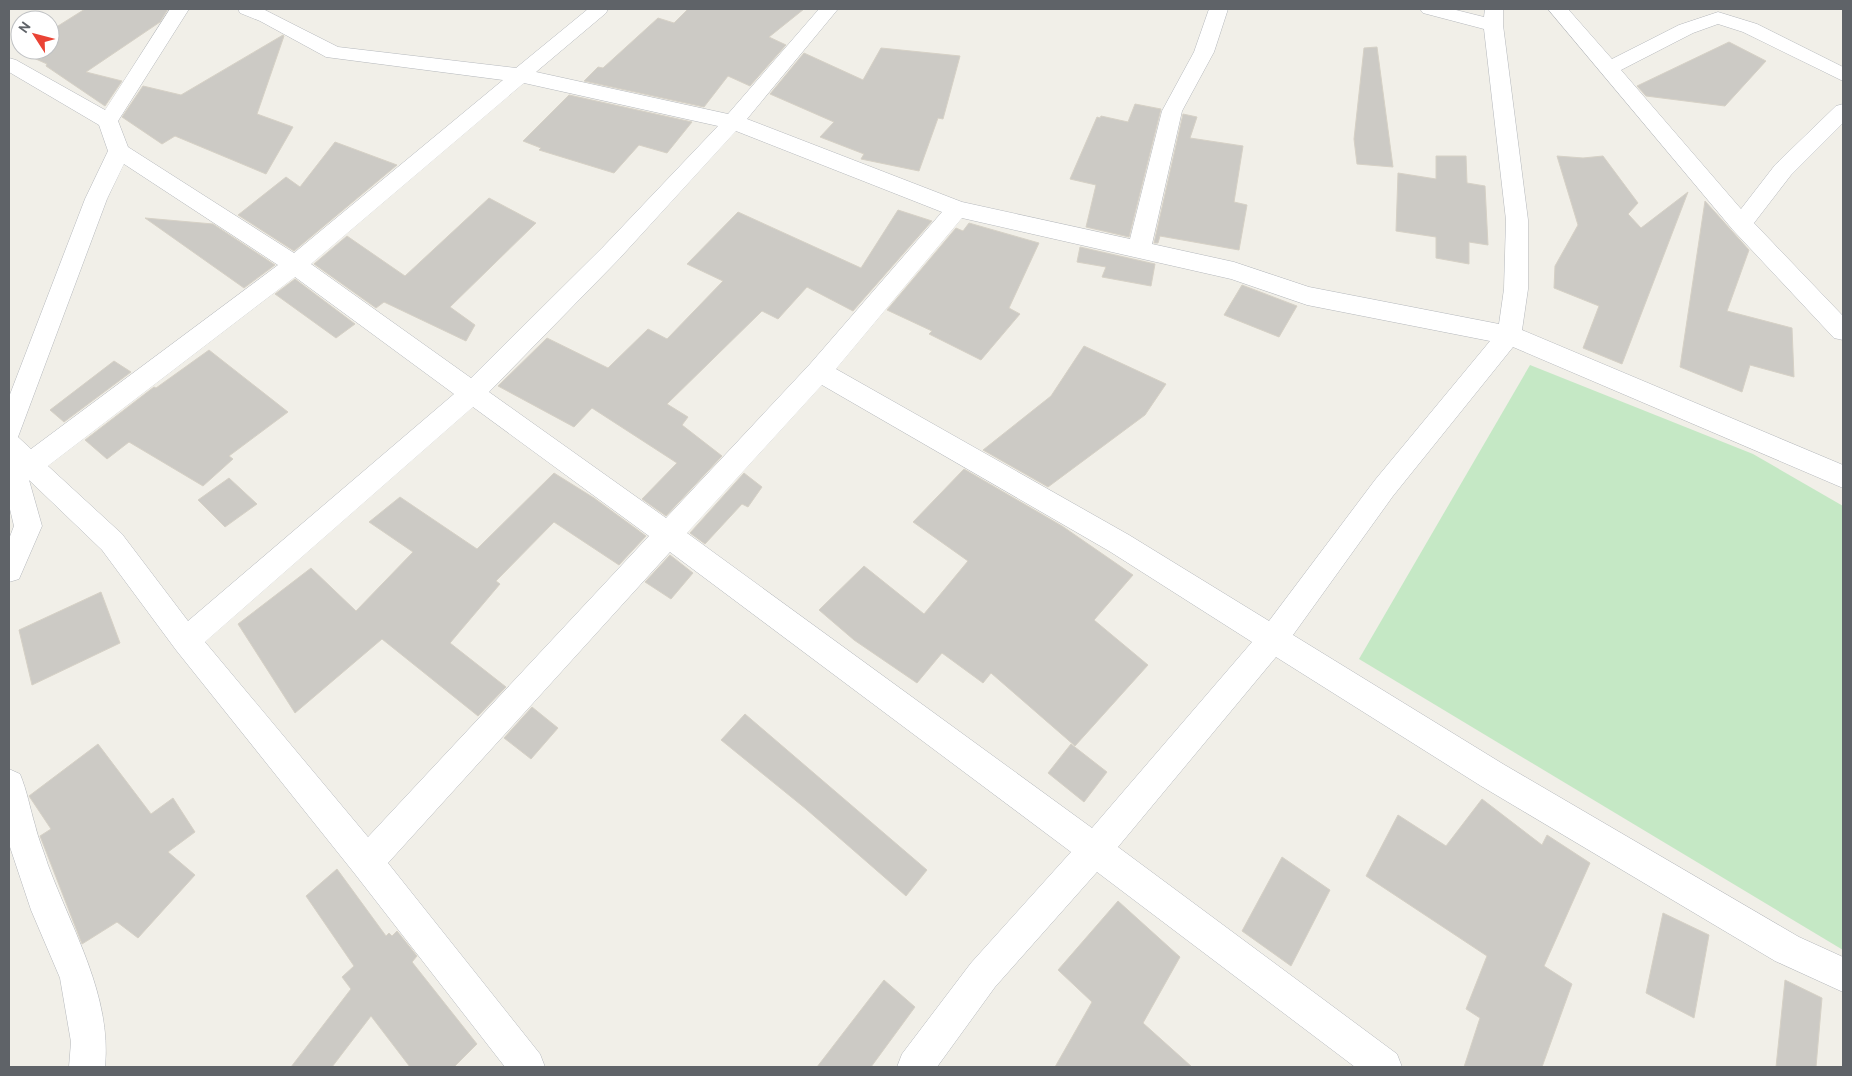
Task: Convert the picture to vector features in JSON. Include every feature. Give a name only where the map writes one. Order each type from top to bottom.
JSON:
[{"type":"street","points":[[108,121],[180,9]]},
{"type":"street","points":[[247,9],[267,17],[333,52],[518,75],[733,122],[957,209],[1234,271],[1307,296],[1509,335],[1843,477]]},
{"type":"street","points":[[20,460],[295,265],[482,108],[518,75],[599,9]]},
{"type":"street","points":[[803,9],[825,12]]},
{"type":"street","points":[[1139,249],[1172,111],[1204,52],[1219,9]]},
{"type":"street","points":[[915,1067],[983,975],[1096,850],[1274,638],[1384,488],[1509,335],[1516,289],[1517,220],[1494,17],[1430,9]]},
{"type":"street","points":[[1558,9],[1741,224],[1843,331]]},
{"type":"street","points":[[186,641],[472,394],[611,253],[733,122],[825,12]]},
{"type":"street","points":[[1610,68],[1686,29],[1718,18],[1750,28],[1843,75]]},
{"type":"street","points":[[9,64],[108,121],[119,151],[295,265],[668,534],[848,669],[1096,850],[1384,1067]]},
{"type":"street","points":[[1741,224],[1783,170],[1843,110]]},
{"type":"street","points":[[9,430],[96,199],[119,151]]},
{"type":"street","points":[[367,862],[819,371],[957,209]]},
{"type":"street","points":[[819,371],[1119,543],[1500,780],[1787,949],[1843,975]]},
{"type":"street","points":[[9,444],[20,460],[112,542],[186,641],[367,862],[527,1067]]},
{"type":"street","points":[[9,570],[28,526],[20,460]]},
{"type":"street","points":[[9,785],[14,829],[76,978],[89,1042],[87,1067]]},
{"type":"green space","points":[[1530,365],[1753,454],[1843,506],[1843,950],[1359,659]]},
{"type":"building","points":[[85,9],[168,9],[160,22],[86,72],[122,81],[105,106],[46,66],[47,64],[38,60],[60,60],[60,25]]},
{"type":"building","points":[[688,9],[804,9],[769,37],[786,45],[750,86],[728,76],[704,107],[584,81],[598,67],[603,68],[658,18],[674,23]]},
{"type":"building","points":[[283,35],[257,114],[293,127],[266,174],[175,136],[162,144],[122,117],[143,86],[181,95]]},
{"type":"building","points":[[1729,42],[1766,61],[1725,106],[1646,96],[1637,86]]},
{"type":"building","points":[[1377,47],[1393,167],[1357,164],[1354,139],[1364,48]]},
{"type":"building","points":[[881,48],[960,56],[943,119],[938,118],[919,171],[861,159],[864,154],[820,137],[834,122],[770,94],[804,53],[863,80]]},
{"type":"building","points":[[569,95],[692,122],[667,153],[639,145],[614,173],[539,150],[541,148],[523,141]]},
{"type":"building","points":[[1135,104],[1161,109],[1129,237],[1086,227],[1096,185],[1070,179],[1097,117],[1100,118],[1101,116],[1128,122]]},
{"type":"building","points":[[1183,114],[1197,117],[1190,138],[1243,146],[1234,202],[1247,205],[1239,250],[1160,236],[1158,243],[1154,243]]},
{"type":"building","points":[[335,142],[397,165],[294,251],[238,215],[286,177],[300,187]]},
{"type":"building","points":[[1436,156],[1466,156],[1467,183],[1485,186],[1488,245],[1469,242],[1469,264],[1436,258],[1436,237],[1396,231],[1398,173],[1436,179]]},
{"type":"building","points":[[1557,156],[1583,158],[1603,156],[1638,203],[1628,214],[1641,228],[1688,192],[1622,364],[1583,348],[1599,306],[1554,288],[1555,266],[1578,225]]},
{"type":"building","points":[[489,198],[536,223],[450,307],[475,325],[466,341],[384,302],[376,308],[314,264],[347,236],[405,276]]},
{"type":"building","points":[[1705,201],[1749,250],[1727,311],[1792,328],[1794,377],[1750,365],[1742,392],[1680,367]]},
{"type":"building","points":[[898,210],[932,221],[853,311],[807,287],[778,319],[762,311],[667,404],[688,417],[682,425],[722,456],[666,516],[642,499],[677,463],[592,408],[574,427],[498,386],[547,338],[608,368],[648,329],[667,339],[723,281],[687,264],[738,212],[861,268]]},
{"type":"building","points":[[145,218],[213,224],[275,265],[244,288]]},
{"type":"building","points":[[969,223],[1039,243],[1009,308],[1020,314],[981,360],[929,334],[932,331],[887,310],[956,228],[963,231]]},
{"type":"building","points":[[1080,247],[1155,264],[1151,286],[1102,277],[1106,267],[1077,262]]},
{"type":"building","points":[[295,279],[355,324],[336,338],[275,294]]},
{"type":"building","points":[[1242,285],[1297,306],[1279,337],[1224,315]]},
{"type":"building","points":[[1084,346],[1166,384],[1145,415],[1048,487],[983,450],[1051,396]]},
{"type":"building","points":[[209,350],[288,412],[229,456],[233,459],[203,486],[129,442],[107,459],[85,440],[154,387],[156,388]]},
{"type":"building","points":[[114,361],[131,372],[64,422],[50,410]]},
{"type":"building","points":[[964,469],[1062,526],[1133,575],[1094,620],[1148,665],[1075,746],[991,673],[983,683],[942,653],[917,683],[854,640],[819,610],[864,566],[924,614],[968,561],[913,522]]},
{"type":"building","points":[[554,473],[594,498],[646,536],[619,565],[554,522],[496,581],[500,584],[450,643],[506,687],[478,716],[382,639],[295,713],[238,624],[311,568],[356,611],[413,552],[369,522],[400,497],[477,549]]},
{"type":"building","points":[[744,473],[762,487],[748,507],[742,504],[705,544],[690,533]]},
{"type":"building","points":[[229,478],[257,504],[225,527],[198,500]]},
{"type":"building","points":[[670,555],[693,573],[671,599],[645,582]]},
{"type":"building","points":[[101,592],[120,643],[32,685],[19,630]]},
{"type":"building","points":[[532,707],[558,728],[531,759],[504,738]]},
{"type":"building","points":[[745,714],[927,870],[906,896],[806,809],[721,740]]},
{"type":"building","points":[[98,744],[151,814],[173,798],[195,832],[168,852],[195,875],[138,938],[117,922],[82,944],[40,836],[51,829],[29,796]]},
{"type":"building","points":[[1071,744],[1107,772],[1084,802],[1048,773]]},
{"type":"building","points":[[1482,799],[1542,845],[1547,835],[1590,863],[1544,966],[1572,984],[1542,1067],[1464,1067],[1480,1018],[1466,1009],[1487,956],[1366,876],[1398,815],[1446,846]]},
{"type":"building","points":[[1282,857],[1330,890],[1291,966],[1242,931]]},
{"type":"building","points":[[337,869],[386,936],[389,933],[392,936],[397,931],[417,956],[412,962],[477,1044],[454,1067],[410,1067],[371,1016],[332,1067],[291,1067],[351,989],[342,977],[354,966],[306,896]]},
{"type":"building","points":[[1118,901],[1180,957],[1143,1023],[1192,1067],[1055,1067],[1092,1002],[1058,970]]},
{"type":"building","points":[[1663,913],[1709,935],[1694,1018],[1646,993]]},
{"type":"building","points":[[884,980],[915,1007],[871,1067],[817,1067]]},
{"type":"building","points":[[1785,980],[1822,998],[1816,1067],[1776,1067]]}]
